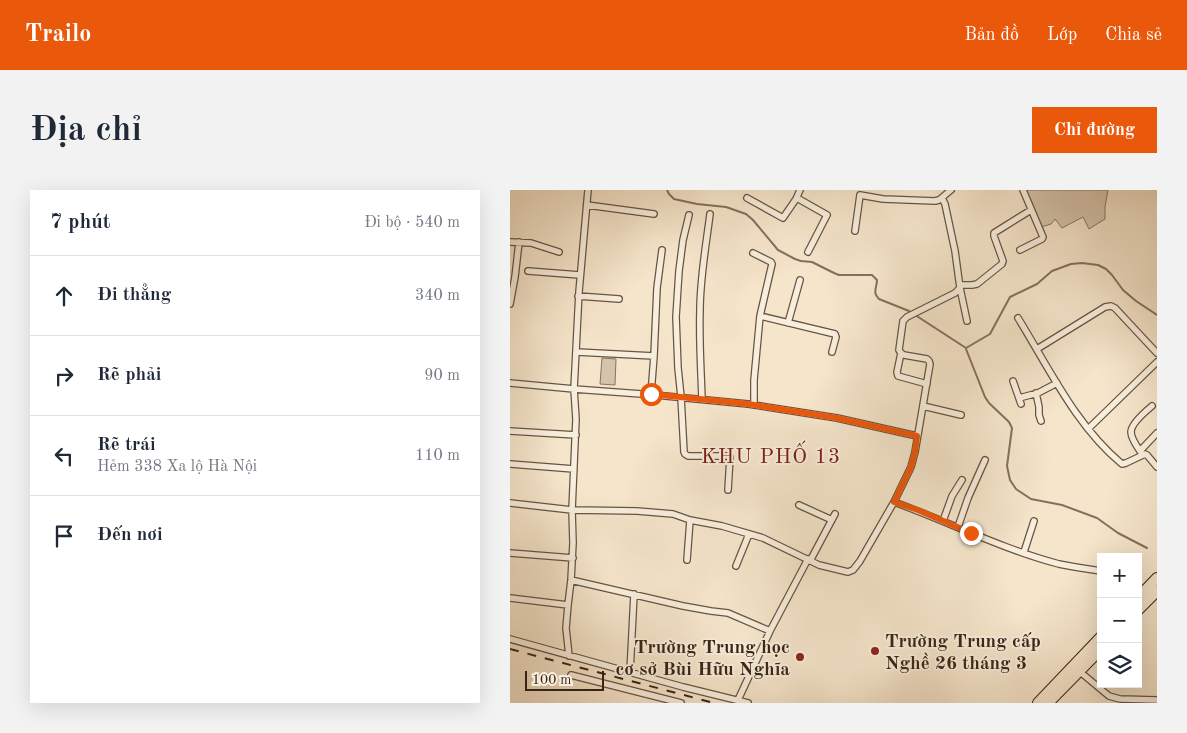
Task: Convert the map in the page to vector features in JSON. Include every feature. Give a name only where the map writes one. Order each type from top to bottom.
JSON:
[{"type":"highway","points":[[1142,594],[1157,578]]},
{"type":"highway","points":[[1142,606],[1157,591]]},
{"type":"highway","points":[[1038,703],[1097,641]]},
{"type":"highway","points":[[1048,703],[1097,653]]},
{"type":"street","points":[[569,656],[566,628],[573,558],[572,510],[576,435],[574,389],[578,296],[588,190]]},
{"type":"street","points":[[747,198],[784,218],[800,190]]},
{"type":"street","points":[[855,232],[861,192],[883,199],[921,202],[935,201],[942,198],[950,190]]},
{"type":"street","points":[[1020,250],[1042,239],[1023,190]]},
{"type":"street","points":[[797,198],[827,215],[808,252]]},
{"type":"street","points":[[942,198],[946,204],[967,321]]},
{"type":"street","points":[[587,206],[654,214]]},
{"type":"street","points":[[927,384],[898,376],[903,321],[955,293],[960,286],[977,284],[1002,264],[1003,261],[994,233],[1031,210]]},
{"type":"street","points":[[702,399],[700,341],[701,280],[710,214]]},
{"type":"street","points":[[689,215],[683,240],[679,271],[676,317],[683,444],[685,454],[688,456],[730,457],[728,490]]},
{"type":"street","points":[[510,242],[531,243],[559,252]]},
{"type":"street","points":[[510,304],[519,242]]},
{"type":"street","points":[[651,394],[657,288],[662,250]]},
{"type":"street","points":[[753,253],[772,264],[760,316],[754,380],[754,405]]},
{"type":"street","points":[[528,271],[580,275]]},
{"type":"street","points":[[788,322],[800,280]]},
{"type":"street","points":[[578,296],[619,299]]},
{"type":"street","points":[[1036,349],[1105,307],[1111,306],[1115,308],[1157,354]]},
{"type":"street","points":[[760,316],[835,334],[832,352]]},
{"type":"street","points":[[1018,318],[1057,384],[1088,429],[1112,456],[1122,464],[1126,463],[1141,452],[1157,433]]},
{"type":"street","points":[[577,352],[654,356]]},
{"type":"street","points":[[510,503],[572,510],[605,509],[673,514],[763,538],[824,566],[848,572],[853,570],[860,561],[894,502],[911,467],[915,452],[930,364],[927,360],[901,353]]},
{"type":"street","points":[[1088,429],[1157,362]]},
{"type":"street","points":[[1013,382],[1020,401],[1057,384]]},
{"type":"street","points":[[510,383],[651,394],[754,405],[837,418],[917,436]]},
{"type":"street","points":[[1036,393],[1041,421]]},
{"type":"street","points":[[923,406],[961,416]]},
{"type":"street","points":[[1152,406],[1131,430],[1133,439],[1141,452],[1147,455],[1157,467]]},
{"type":"street","points":[[510,431],[576,435]]},
{"type":"street","points":[[958,527],[968,498],[985,460]]},
{"type":"street","points":[[510,464],[574,469]]},
{"type":"street","points":[[943,521],[952,496],[962,480]]},
{"type":"street","points":[[894,502],[1024,552],[1060,564],[1097,570]]},
{"type":"street","points":[[738,700],[770,631],[833,517],[799,505]]},
{"type":"street","points":[[687,560],[690,520]]},
{"type":"street","points":[[1024,552],[1034,521]]},
{"type":"street","points":[[736,566],[749,534]]},
{"type":"street","points":[[510,553],[573,558]]},
{"type":"street","points":[[571,580],[683,606],[734,615],[770,631]]},
{"type":"street","points":[[630,672],[630,642],[634,594]]},
{"type":"street","points":[[510,598],[568,605]]},
{"type":"street","points":[[510,639],[748,703]]},
{"type":"street","points":[[1079,671],[1109,696],[1120,699],[1157,700]]},
{"type":"street","points":[[571,674],[681,703]]},
{"type":"shaded area","points":[[1025,190],[1108,190],[1105,219],[1089,229],[1083,217],[1062,228],[1055,219],[1051,224],[1041,227]]},
{"type":"shaded area","points":[[602,358],[616,359],[615,385],[600,384]]},
{"type":"waterway","points":[[667,190],[674,199],[726,207],[746,214],[778,250],[795,259],[812,262],[839,275],[872,275],[877,280],[875,292],[879,299],[909,311],[966,348],[990,334],[1010,297],[1037,284],[1052,271],[1071,264],[1098,265],[1106,269],[1123,290],[1157,315]]},
{"type":"waterway","points":[[966,349],[985,397],[1009,422],[1012,428],[1007,466],[1010,480],[1016,489],[1031,499],[1062,505],[1097,518],[1118,533],[1147,548]]},
{"type":"railway","points":[[510,649],[714,703]]},
{"type":"place","name":"Trường Trung cấp Nghề 26 tháng 3","points":[[875,651]]},
{"type":"place","name":"Trường Trung học cơ sở Bùi Hữu Nghĩa","points":[[800,657]]},
{"type":"district","name":"KHU PHỐ 13","points":[[771,456]]},
{"type":"route","points":[[651,394],[748,404],[837,418],[917,436],[911,467],[894,502],[918,510],[971,533]]}]
